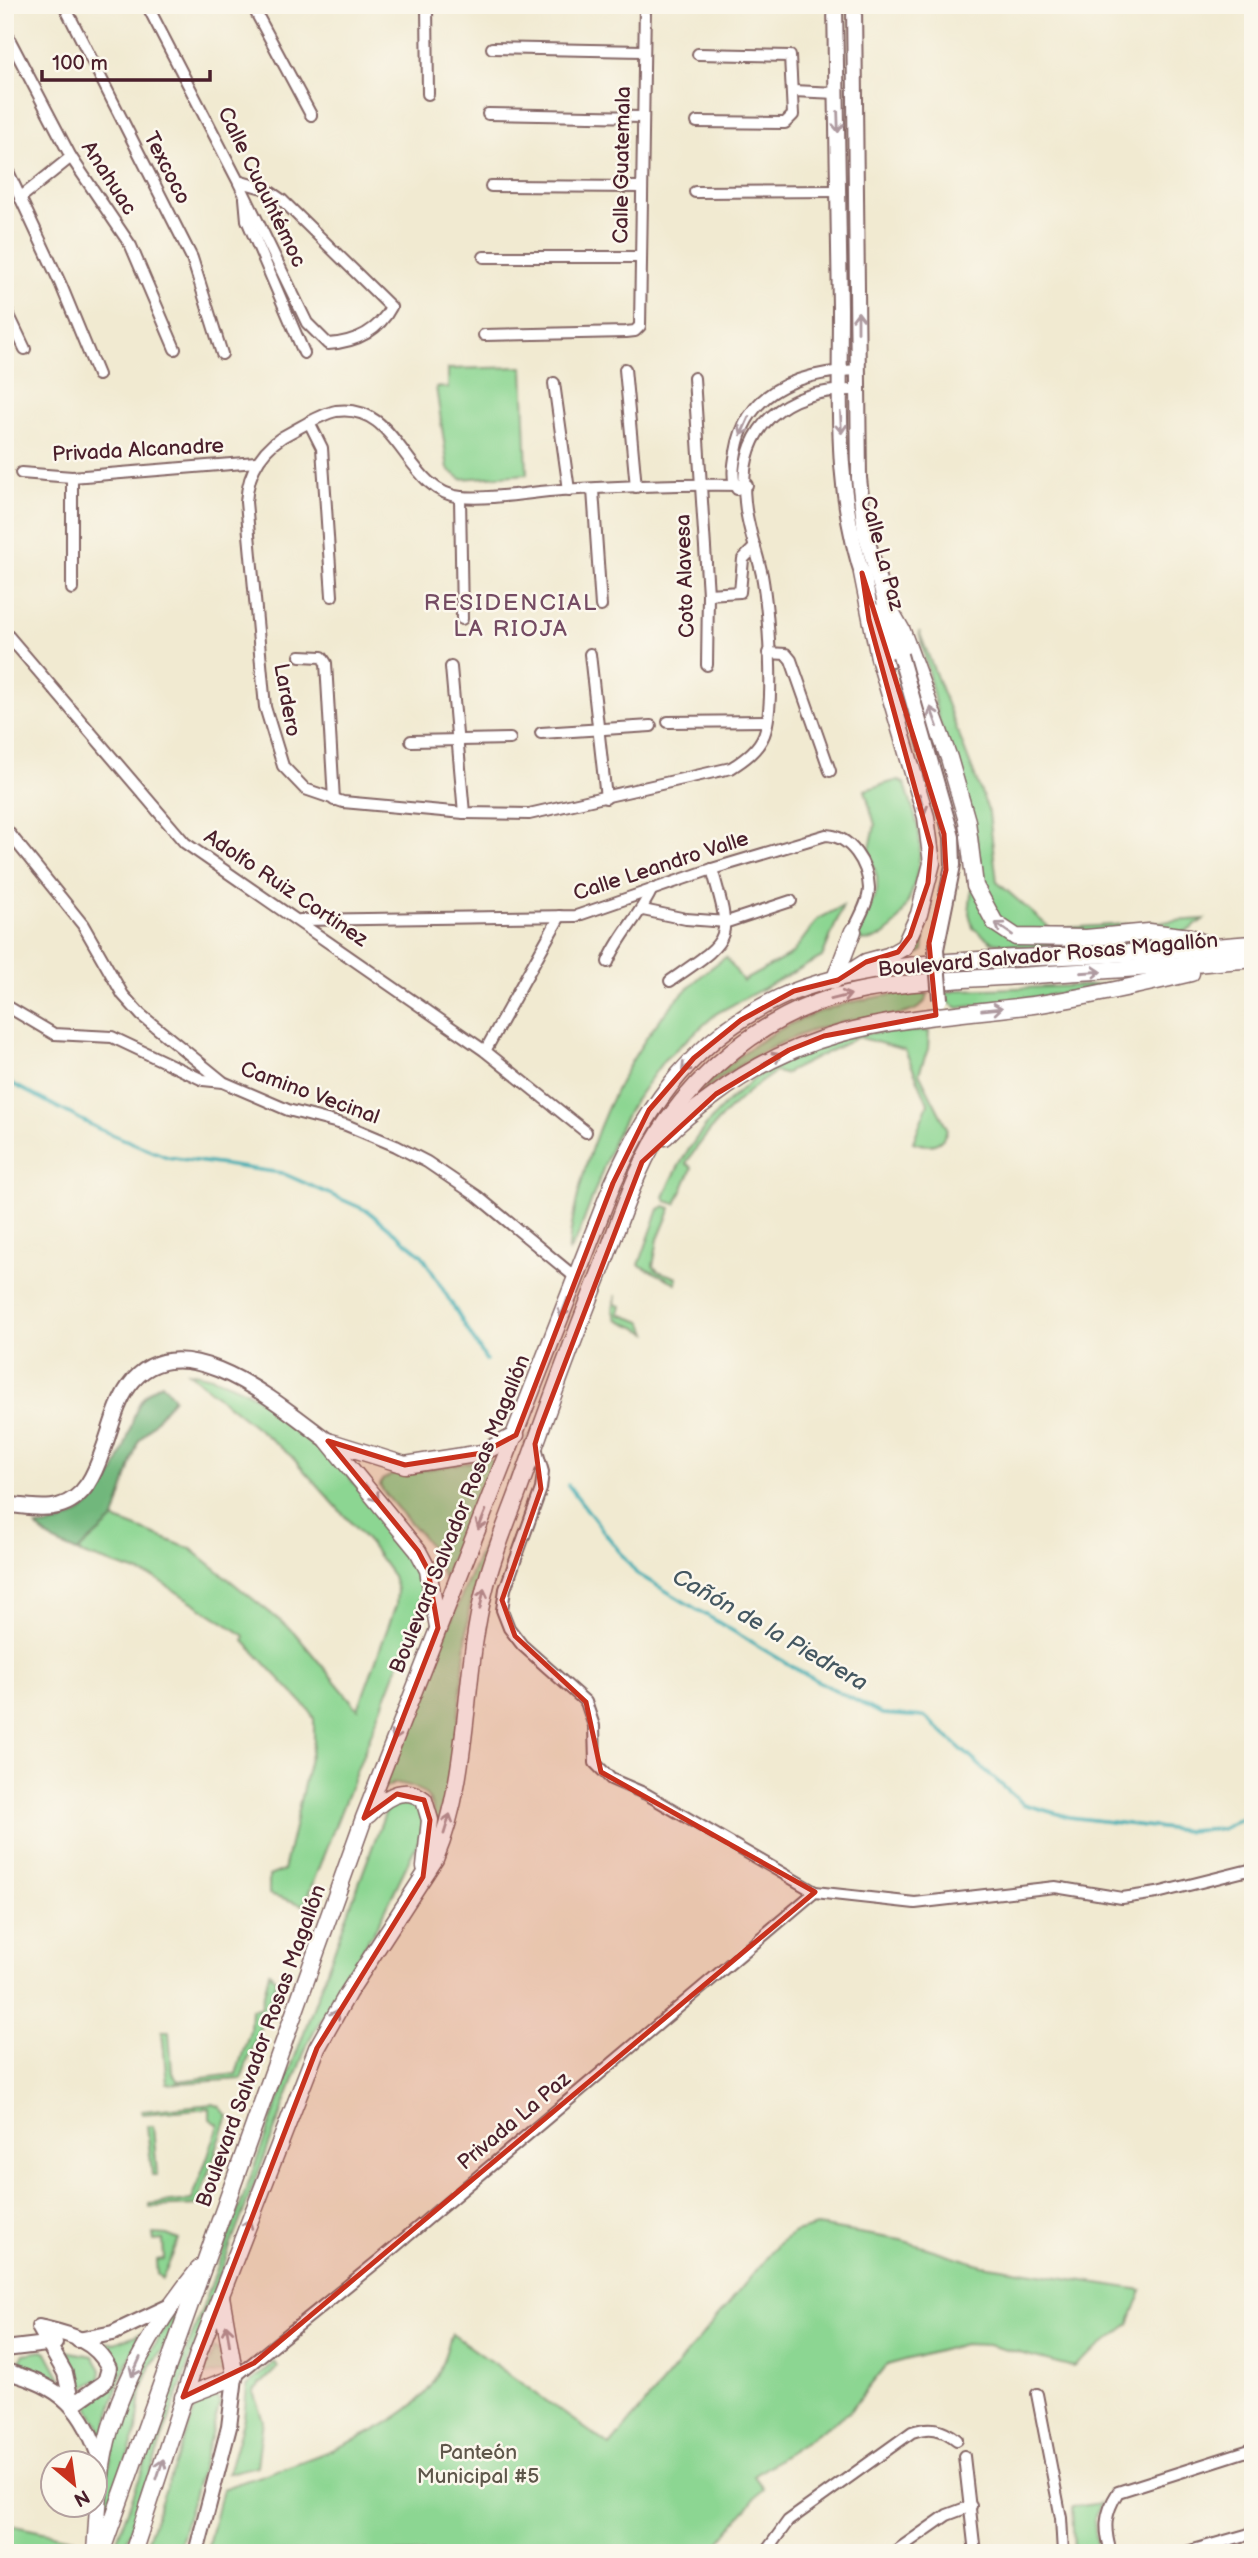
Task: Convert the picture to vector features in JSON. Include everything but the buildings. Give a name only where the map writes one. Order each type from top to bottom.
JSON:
[{"type":"highway","points":[[836,980],[873,958],[888,956],[904,947],[919,914],[932,863],[926,817],[879,658],[862,573]]},
{"type":"highway","points":[[885,601],[909,646],[949,758],[969,830],[975,886],[995,923],[1016,937],[1086,937],[1149,932],[1190,937],[1214,948]]},
{"type":"highway","points":[[853,931],[860,954],[873,958]]},
{"type":"highway","points":[[836,980],[853,931]]},
{"type":"highway","name":"Boulevard Salvador Rosas Magallón","points":[[101,2553],[365,1818],[575,1277],[631,1143],[649,1110],[670,1084],[716,1037],[794,991],[836,980],[952,962],[1253,944]]},
{"type":"highway","points":[[642,1162],[690,1114],[740,1077],[772,1059],[824,1036],[938,1007],[1104,993],[1246,960]]},
{"type":"highway","name":"Boulevard Salvador Rosas Magallón","points":[[133,2553],[183,2397],[317,2048],[442,1842],[453,1802],[475,1635],[486,1583],[535,1444],[642,1162],[669,1119],[716,1065],[757,1035],[814,1004],[880,988],[1246,960]]},
{"type":"highway","points":[[328,1441],[405,1465],[482,1453],[516,1434]]},
{"type":"highway","points":[[328,1441],[418,1551],[431,1584],[438,1628]]},
{"type":"highway","points":[[365,1818],[379,1803],[397,1794],[413,1793],[424,1800],[430,1820],[423,1877]]},
{"type":"highway","points":[[107,2450],[122,2399],[144,2349],[168,2307],[208,2258]]},
{"type":"highway","points":[[183,2397],[235,2377],[221,2293]]},
{"type":"highway","points":[[95,2553],[98,2520]]},
{"type":"main road","name":"Calle La Paz","points":[[835,5],[840,191],[839,390],[844,500],[862,573],[895,657]]},
{"type":"main road","name":"Calle La Paz","points":[[854,5],[858,390],[862,509],[885,601],[895,657],[944,834],[946,870],[929,943],[938,1007]]},
{"type":"main road","points":[[5,1504],[57,1507],[81,1493],[96,1472],[122,1399],[131,1384],[143,1373],[171,1361],[195,1361],[239,1378],[328,1441]]},
{"type":"main road","points":[[5,2349],[83,2340],[113,2333],[168,2307]]},
{"type":"main road","points":[[72,2404],[99,2388],[109,2376],[104,2357],[83,2340]]},
{"type":"main road","points":[[51,2343],[65,2373],[72,2404],[96,2450]]},
{"type":"main road","points":[[5,2371],[46,2384],[72,2404]]},
{"type":"main road","points":[[196,2553],[229,2427],[235,2377]]},
{"type":"street","name":"Texcoco","points":[[64,5],[192,258],[222,354]]},
{"type":"street","name":"Calle Cuauhtémoc","points":[[148,5],[307,323],[328,344],[348,343],[368,334],[384,321],[391,307],[282,200],[266,189],[238,181]]},
{"type":"street","points":[[252,5],[311,115]]},
{"type":"street","points":[[427,5],[428,94]]},
{"type":"street","name":"Calle Guatemala","points":[[484,335],[626,332],[635,331],[640,326],[645,5]]},
{"type":"street","name":"Anahuac","points":[[5,31],[71,157],[131,246],[175,349]]},
{"type":"street","points":[[492,48],[643,51]]},
{"type":"street","points":[[696,122],[785,123],[793,115],[790,56],[698,54]]},
{"type":"street","points":[[793,92],[837,93]]},
{"type":"street","points":[[488,114],[642,117]]},
{"type":"street","points":[[20,198],[71,157]]},
{"type":"street","points":[[5,164],[98,375]]},
{"type":"street","points":[[491,187],[641,187]]},
{"type":"street","points":[[695,192],[840,191]]},
{"type":"street","points":[[245,195],[247,220],[304,353]]},
{"type":"street","points":[[484,257],[641,257]]},
{"type":"street","points":[[5,307],[26,349]]},
{"type":"street","points":[[625,369],[636,487]]},
{"type":"street","points":[[734,485],[735,455],[741,434],[750,415],[770,393],[793,380],[858,370]]},
{"type":"street","name":"Coto Alavesa","points":[[694,378],[708,594],[707,665]]},
{"type":"street","points":[[554,383],[569,490]]},
{"type":"street","points":[[770,393],[779,407],[839,390],[858,390]]},
{"type":"street","name":"Lardero","points":[[256,462],[247,486],[246,502],[265,707],[283,766],[305,789],[334,800],[464,813],[529,814],[731,768],[745,760],[764,735],[770,707],[766,606],[745,501],[747,466],[755,439],[762,425],[779,407]]},
{"type":"street","points":[[256,462],[287,434],[309,422],[336,411],[360,412],[376,419],[431,483],[441,491],[460,497],[700,484],[747,485]]},
{"type":"street","points":[[309,422],[322,448],[332,596]]},
{"type":"street","name":"Privada Alcanadre","points":[[21,473],[72,477],[256,462]]},
{"type":"street","points":[[72,477],[72,589]]},
{"type":"street","name":"Lardero","points":[[734,485],[745,501]]},
{"type":"street","points":[[593,490],[601,606]]},
{"type":"street","points":[[460,497],[462,619]]},
{"type":"street","points":[[708,594],[740,592],[743,559],[755,547]]},
{"type":"street","name":"Adolfo Ruiz Cortinez","points":[[5,632],[177,836],[485,1051],[586,1132]]},
{"type":"street","points":[[768,653],[786,654],[795,670],[830,771]]},
{"type":"street","points":[[590,654],[606,798]]},
{"type":"street","points":[[300,656],[322,657],[326,663],[334,800]]},
{"type":"street","points":[[451,667],[464,813]]},
{"type":"street","points":[[668,722],[767,721]]},
{"type":"street","points":[[541,733],[651,726]]},
{"type":"street","points":[[411,741],[510,739]]},
{"type":"street","points":[[5,828],[83,925],[123,995],[158,1030],[223,1082]]},
{"type":"street","name":"Calle Leandro Valle","points":[[300,920],[588,914],[712,869],[814,837],[835,835],[842,838],[862,862],[869,888],[853,931]]},
{"type":"street","points":[[670,981],[717,947],[727,922],[712,869]]},
{"type":"street","points":[[608,962],[619,939],[643,910],[652,889]]},
{"type":"street","points":[[643,910],[685,919],[727,922],[791,901]]},
{"type":"street","points":[[485,1051],[560,916]]},
{"type":"street","name":"Camino Vecinal","points":[[8,1005],[54,1034],[112,1037],[203,1080],[223,1082],[288,1110],[346,1125],[427,1162],[505,1217],[575,1277]]},
{"type":"street","points":[[535,1444],[543,1480],[502,1600],[509,1628],[586,1702],[594,1726],[595,1763],[601,1772],[646,1794],[815,1892],[915,1903],[1055,1887],[1122,1898],[1140,1897],[1253,1869]]},
{"type":"street","name":"Privada La Paz","points":[[235,2377],[378,2261],[815,1892]]},
{"type":"street","points":[[1037,2394],[1061,2518],[1063,2553]]},
{"type":"street","points":[[765,2553],[788,2521],[912,2432],[923,2428],[940,2429],[957,2440]]},
{"type":"street","points":[[1111,2553],[1104,2527],[1110,2504],[1118,2492],[1253,2449]]},
{"type":"street","points":[[964,2456],[975,2553]]},
{"type":"street","points":[[893,2553],[947,2515],[971,2507]]},
{"type":"street","points":[[1182,2553],[1253,2533]]},
{"type":"highlighted area","points":[[862,573],[944,834],[946,870],[929,943],[936,1015],[824,1036],[789,1050],[716,1094],[642,1162],[539,1431],[535,1444],[541,1489],[502,1600],[515,1636],[586,1702],[601,1772],[815,1892],[254,2363],[183,2397],[317,2048],[423,1877],[430,1820],[424,1800],[397,1794],[364,1818],[438,1628],[428,1570],[418,1551],[328,1441],[405,1465],[454,1460],[482,1453],[516,1435],[613,1183],[649,1110],[694,1058],[741,1020],[794,991],[838,980],[866,962],[898,952],[910,936],[928,883],[931,847],[869,620]]},
{"type":"green space","points":[[523,367],[527,474],[461,479],[448,469],[436,387],[448,388],[448,369]]},
{"type":"green space","points":[[919,631],[989,813],[997,882],[1051,929],[1204,919],[1189,930],[1172,937],[1029,947],[992,942],[973,928],[969,913],[977,840],[938,717]]},
{"type":"green space","points":[[898,780],[905,784],[918,828],[920,856],[917,872],[913,889],[898,921],[875,939],[861,940],[858,935],[877,890],[877,877],[869,853],[875,825],[865,790]]},
{"type":"green space","points":[[843,906],[822,957],[717,1013],[664,1060],[633,1103],[615,1137],[578,1236],[568,1253],[574,1212],[599,1129],[617,1088],[664,1014],[694,983],[726,957],[743,981],[792,954],[818,919]]},
{"type":"green space","points":[[928,908],[923,951],[917,955],[914,941]]},
{"type":"green space","points":[[1130,984],[958,1008],[946,1001],[943,994],[959,990]]},
{"type":"green space","points":[[916,992],[928,995],[924,1003],[916,1009],[895,1015],[851,1020],[807,1032],[745,1062],[690,1103],[739,1056],[764,1038],[791,1024],[850,1003]]},
{"type":"green space","points":[[929,1031],[928,1049],[919,1073],[947,1128],[939,1142],[924,1145],[913,1142],[928,1103],[905,1050],[858,1037],[784,1074],[775,1072],[737,1102],[715,1125],[686,1163],[692,1168],[676,1204],[666,1201],[664,1197],[678,1167],[696,1139],[717,1113],[767,1070],[827,1041],[869,1033]]},
{"type":"green space","points":[[665,1206],[671,1208],[658,1239],[653,1266],[658,1271],[677,1278],[676,1283],[639,1265],[659,1209]]},
{"type":"green space","points":[[616,1295],[615,1304],[621,1306],[619,1314],[642,1322],[648,1333],[617,1319],[613,1309]]},
{"type":"green space","points":[[188,1372],[217,1379],[244,1390],[295,1424],[340,1467],[405,1544],[415,1557],[422,1579],[415,1622],[304,1905],[269,1894],[269,1876],[284,1870],[314,1741],[314,1719],[310,1711],[244,1641],[245,1636],[155,1578],[77,1552],[114,1519],[191,1549],[294,1632],[358,1709],[396,1605],[397,1590],[393,1576],[369,1543],[291,1456]]},
{"type":"green space","points":[[162,1383],[174,1398],[138,1442],[114,1519],[77,1552],[54,1542],[36,1527],[69,1519],[94,1501],[119,1461],[140,1402]]},
{"type":"green space","points":[[529,1435],[480,1570],[469,1611],[457,1731],[446,1795],[433,1834],[434,1813],[423,1792],[395,1783],[384,1789],[377,1798]]},
{"type":"green space","points":[[489,1459],[494,1462],[443,1579],[433,1552],[388,1498],[380,1486],[382,1480],[392,1475]]},
{"type":"green space","points":[[406,1801],[421,1811],[424,1829],[382,1917],[309,2040],[228,2252],[122,2553],[112,2553],[386,1810],[396,1803]]},
{"type":"green space","points":[[269,1972],[277,1980],[241,2079],[167,2084],[162,2031],[169,2031],[172,2073],[178,2081],[236,2074],[250,2030],[251,2009],[261,2008]]},
{"type":"green space","points":[[213,2104],[219,2106],[228,2116],[197,2205],[150,2207],[150,2204],[192,2200],[219,2125],[210,2119],[210,2108],[142,2114],[141,2111]]},
{"type":"green space","points":[[147,2126],[153,2126],[157,2175],[152,2175]]},
{"type":"green space","name":"Panteón Municipal #5","points":[[817,2226],[901,2240],[982,2265],[1142,2290],[1129,2324],[1073,2367],[988,2345],[964,2344],[887,2365],[849,2412],[754,2476],[763,2488],[711,2553],[206,2553],[222,2489],[338,2447],[397,2417],[420,2399],[435,2380],[452,2334],[610,2446],[779,2243],[795,2232]]},
{"type":"green space","points":[[153,2234],[167,2235],[179,2240],[162,2279],[157,2274],[156,2260],[164,2259],[163,2240],[154,2241]]},
{"type":"green space","points":[[184,2296],[169,2338],[151,2366],[141,2392],[137,2430],[108,2511],[108,2473],[117,2425],[144,2362]]},
{"type":"green space","points":[[142,2333],[119,2381],[102,2443],[98,2424],[86,2400],[104,2391],[117,2375],[112,2358],[100,2343],[114,2343]]},
{"type":"green space","points":[[214,2348],[217,2349],[227,2372],[204,2375]]},
{"type":"green space","points":[[42,2351],[48,2354],[63,2382],[22,2364],[20,2360],[24,2354]]},
{"type":"green space","points":[[64,2351],[93,2356],[101,2370],[100,2378],[85,2388],[79,2386],[62,2356]]},
{"type":"green space","points":[[275,2362],[278,2367],[253,2392],[263,2420],[257,2466],[228,2473],[244,2418],[247,2386]]},
{"type":"green space","points":[[215,2396],[220,2403],[177,2553],[142,2553],[197,2405]]},
{"type":"green space","points":[[1101,2503],[1094,2520],[1098,2553],[1077,2553],[1074,2550],[1072,2507]]},
{"type":"green space","points":[[99,2520],[105,2520],[93,2553]]},
{"type":"green space","points":[[5,2524],[81,2540],[78,2553],[5,2553]]},
{"type":"waterway","name":"Cañón de la Piedrera","points":[[5,1080],[99,1129],[167,1157],[282,1173],[368,1211],[422,1255],[486,1360]]},
{"type":"waterway","name":"Cañón de la Piedrera","points":[[568,1485],[636,1573],[808,1676],[882,1714],[925,1717],[1023,1804],[1069,1817],[1187,1831],[1222,1829],[1253,1812]]},
{"type":"district","name":"RESIDENCIAL LA RIOJA","points":[[511,616]]}]
